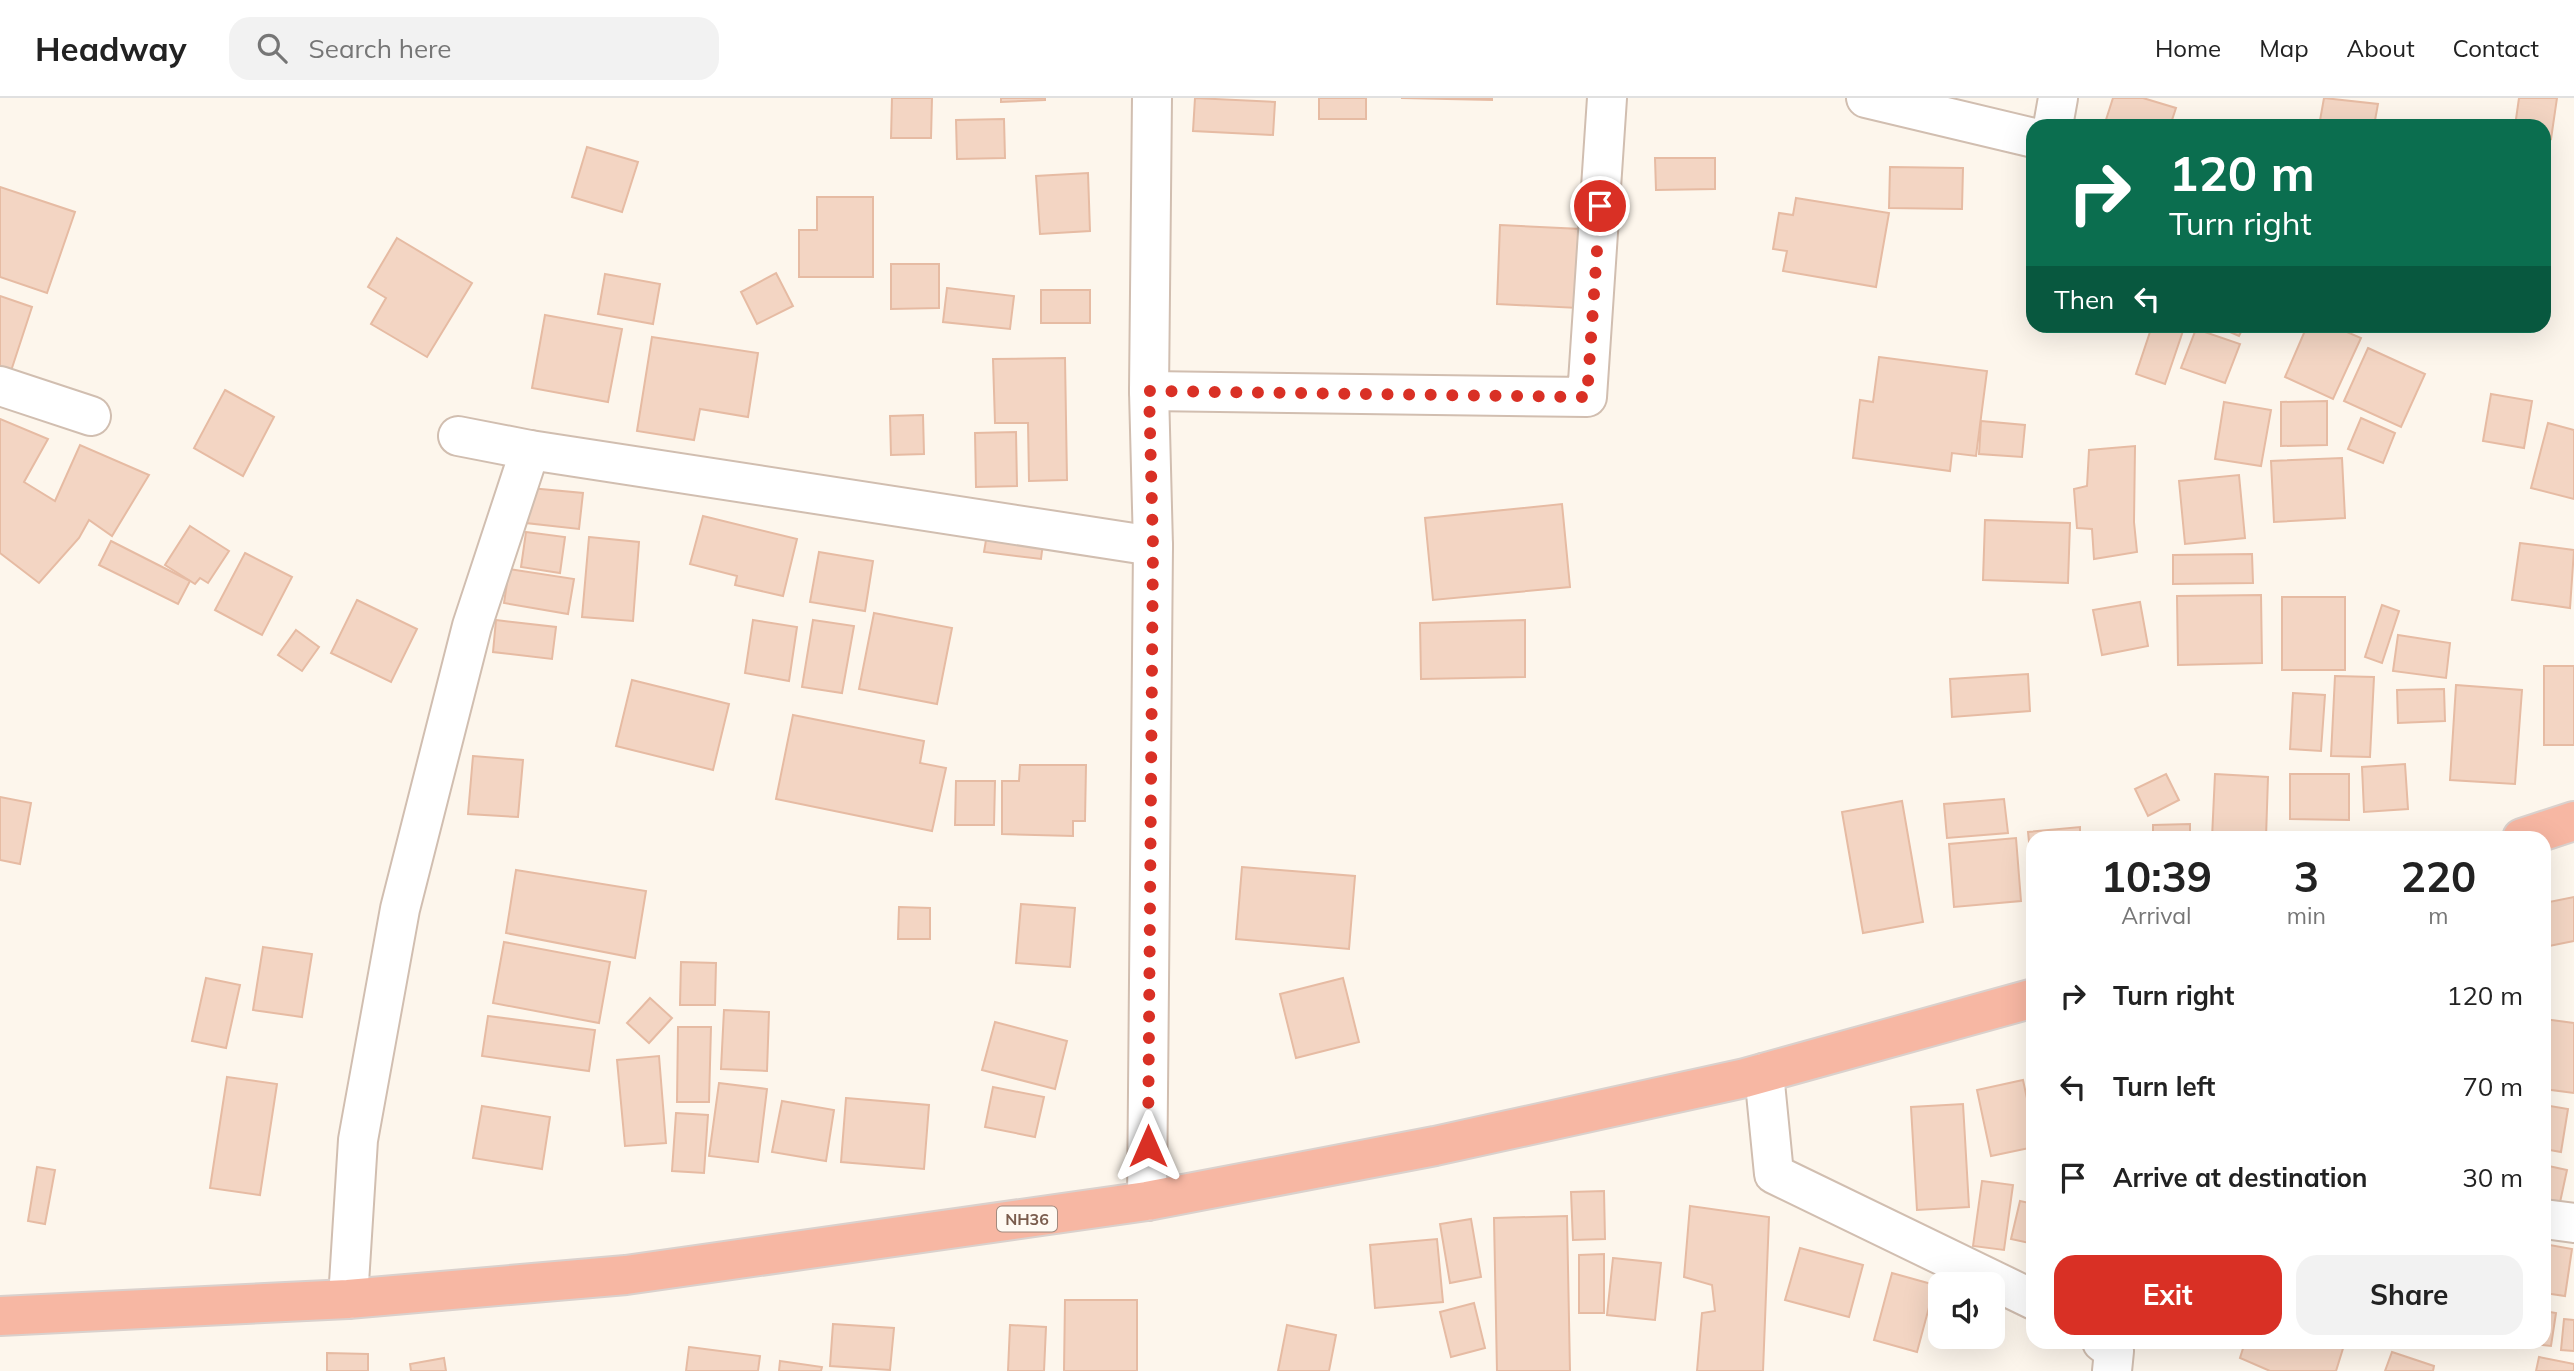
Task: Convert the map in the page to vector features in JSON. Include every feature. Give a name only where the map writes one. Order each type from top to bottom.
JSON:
[{"type":"highway","points":[[2543,831],[2574,821]]},
{"type":"highway","name":"NH36","points":[[0,1315],[348,1299],[626,1275],[1147,1201],[1435,1146],[1764,1073],[2026,1000]]},
{"type":"street","points":[[1147,1201],[1153,546],[1149,391],[1152,98]]},
{"type":"street","points":[[1149,391],[1587,397],[1607,98]]},
{"type":"street","points":[[1866,98],[2026,136]]},
{"type":"street","points":[[2054,119],[2058,98]]},
{"type":"street","points":[[0,386],[91,416]]},
{"type":"street","points":[[458,436],[530,450],[1153,546]]},
{"type":"street","points":[[348,1299],[358,1140],[400,909],[472,626],[530,450]]},
{"type":"street","points":[[1764,1073],[1774,1174],[2026,1296]]},
{"type":"street","points":[[2551,1220],[2574,1223]]},
{"type":"street","points":[[2112,1349],[2112,1371]]},
{"type":"building","points":[[892,98],[932,98],[931,138],[891,138]]},
{"type":"building","points":[[1001,98],[1045,98],[1045,100],[1001,102]]},
{"type":"building","points":[[1195,98],[1275,102],[1273,135],[1193,131]]},
{"type":"building","points":[[1319,98],[1366,98],[1366,119],[1319,119]]},
{"type":"building","points":[[1401,98],[1492,98],[1492,100]]},
{"type":"building","points":[[2113,98],[2143,98],[2176,108],[2172,119],[2106,119]]},
{"type":"building","points":[[2324,98],[2378,104],[2375,119],[2320,119]]},
{"type":"building","points":[[2519,98],[2557,98],[2551,139],[2551,119],[2516,119]]},
{"type":"building","points":[[1004,119],[1005,158],[957,159],[956,120]]},
{"type":"building","points":[[587,147],[638,162],[622,212],[572,197]]},
{"type":"building","points":[[1655,158],[1715,158],[1715,189],[1656,190]]},
{"type":"building","points":[[1890,167],[1963,168],[1962,209],[1889,208]]},
{"type":"building","points":[[1088,173],[1090,231],[1040,234],[1036,176]]},
{"type":"building","points":[[0,187],[75,212],[47,293],[0,277]]},
{"type":"building","points":[[817,197],[873,197],[873,277],[799,277],[799,230],[817,230]]},
{"type":"building","points":[[1796,198],[1889,213],[1876,287],[1783,271],[1787,251],[1773,249],[1779,213],[1793,215]]},
{"type":"building","points":[[1500,225],[1581,229],[1578,308],[1497,304]]},
{"type":"building","points":[[397,238],[472,283],[427,357],[371,324],[386,298],[368,287]]},
{"type":"building","points":[[891,264],[939,264],[939,308],[891,309]]},
{"type":"building","points":[[776,273],[793,306],[757,324],[741,292]]},
{"type":"building","points":[[605,274],[660,284],[653,324],[598,314]]},
{"type":"building","points":[[947,288],[1014,296],[1010,329],[943,322]]},
{"type":"building","points":[[1041,290],[1090,290],[1090,323],[1041,323]]},
{"type":"building","points":[[0,296],[32,307],[11,371],[0,367]]},
{"type":"building","points":[[545,315],[622,329],[608,402],[532,388]]},
{"type":"building","points":[[2150,333],[2182,333],[2165,384],[2136,374]]},
{"type":"building","points":[[2194,333],[2208,333],[2240,344],[2225,383],[2181,368]]},
{"type":"building","points":[[2304,333],[2349,333],[2361,338],[2333,399],[2285,377]]},
{"type":"building","points":[[652,337],[758,353],[748,417],[700,409],[694,440],[637,431]]},
{"type":"building","points":[[2368,348],[2425,374],[2401,427],[2344,401]]},
{"type":"building","points":[[1879,357],[1987,371],[1976,456],[1952,453],[1950,471],[1853,458],[1860,400],[1873,402]]},
{"type":"building","points":[[1065,358],[1067,480],[1029,481],[1028,423],[995,423],[993,359]]},
{"type":"building","points":[[225,390],[274,417],[243,476],[194,448]]},
{"type":"building","points":[[2491,394],[2532,401],[2524,448],[2483,441]]},
{"type":"building","points":[[2327,401],[2327,445],[2281,446],[2281,402]]},
{"type":"building","points":[[2224,402],[2271,410],[2261,466],[2215,459]]},
{"type":"building","points":[[923,415],[924,454],[891,455],[890,416]]},
{"type":"building","points":[[2361,418],[2395,433],[2383,463],[2348,449]]},
{"type":"building","points":[[0,419],[48,439],[24,482],[55,501],[80,445],[149,475],[112,536],[89,520],[79,538],[39,583],[0,553]]},
{"type":"building","points":[[1981,421],[2025,425],[2022,457],[1979,454]]},
{"type":"building","points":[[2548,423],[2574,430],[2574,499],[2531,488]]},
{"type":"building","points":[[1016,432],[1017,486],[976,487],[975,433]]},
{"type":"building","points":[[2135,446],[2134,522],[2137,552],[2094,559],[2092,529],[2077,528],[2074,489],[2087,486],[2089,450]]},
{"type":"building","points":[[2342,458],[2345,518],[2274,522],[2271,461]]},
{"type":"building","points":[[2239,475],[2245,538],[2185,544],[2179,481]]},
{"type":"building","points":[[530,488],[583,493],[579,529],[526,523]]},
{"type":"building","points":[[1562,504],[1570,587],[1433,600],[1425,518]]},
{"type":"building","points":[[703,516],[797,539],[783,596],[735,585],[737,576],[690,564]]},
{"type":"building","points":[[1985,520],[2070,523],[2068,583],[1983,580]]},
{"type":"building","points":[[190,526],[229,551],[208,583],[200,578],[195,584],[165,565]]},
{"type":"building","points":[[988,528],[1044,535],[1041,559],[984,552]]},
{"type":"building","points":[[526,532],[565,537],[560,573],[521,567]]},
{"type":"building","points":[[589,537],[639,542],[633,621],[582,617]]},
{"type":"building","points":[[111,541],[190,581],[178,604],[99,565]]},
{"type":"building","points":[[2520,543],[2574,550],[2570,608],[2512,600]]},
{"type":"building","points":[[819,552],[873,561],[865,611],[810,602]]},
{"type":"building","points":[[245,553],[292,577],[262,635],[215,610]]},
{"type":"building","points":[[2252,554],[2253,583],[2173,584],[2173,555]]},
{"type":"building","points":[[509,569],[574,579],[568,614],[504,603]]},
{"type":"building","points":[[2261,595],[2262,663],[2178,665],[2177,596]]},
{"type":"building","points":[[2282,597],[2345,597],[2345,670],[2282,670]]},
{"type":"building","points":[[357,600],[417,629],[391,682],[331,653]]},
{"type":"building","points":[[2140,602],[2148,646],[2102,655],[2093,610]]},
{"type":"building","points":[[2382,605],[2399,611],[2382,663],[2365,657]]},
{"type":"building","points":[[874,613],[952,628],[937,704],[859,689]]},
{"type":"building","points":[[496,620],[556,627],[552,659],[493,652]]},
{"type":"building","points":[[753,620],[797,627],[789,681],[745,673]]},
{"type":"building","points":[[813,620],[854,626],[842,693],[802,687]]},
{"type":"building","points":[[1525,620],[1525,677],[1421,679],[1420,623]]},
{"type":"building","points":[[296,630],[319,647],[302,671],[278,655]]},
{"type":"building","points":[[2398,635],[2450,643],[2446,678],[2393,671]]},
{"type":"building","points":[[2544,666],[2574,666],[2574,745],[2544,745]]},
{"type":"building","points":[[2028,674],[2030,711],[1952,717],[1950,679]]},
{"type":"building","points":[[2335,676],[2374,677],[2370,757],[2331,756]]},
{"type":"building","points":[[632,680],[729,704],[713,770],[616,746]]},
{"type":"building","points":[[2456,685],[2522,690],[2515,784],[2450,780]]},
{"type":"building","points":[[2444,689],[2445,721],[2398,723],[2397,690]]},
{"type":"building","points":[[2293,693],[2325,695],[2321,751],[2290,749]]},
{"type":"building","points":[[793,715],[924,741],[920,763],[946,768],[932,831],[776,799]]},
{"type":"building","points":[[473,756],[523,760],[518,817],[468,814]]},
{"type":"building","points":[[2405,764],[2408,809],[2364,812],[2362,767]]},
{"type":"building","points":[[1020,765],[1086,765],[1085,821],[1073,821],[1073,836],[1002,834],[1002,781],[1019,781]]},
{"type":"building","points":[[2166,774],[2179,800],[2148,816],[2135,789]]},
{"type":"building","points":[[2215,774],[2268,777],[2266,831],[2212,831]]},
{"type":"building","points":[[2290,774],[2349,774],[2349,820],[2290,819]]},
{"type":"building","points":[[956,781],[995,781],[994,825],[955,825]]},
{"type":"building","points":[[0,797],[31,803],[20,864],[0,860]]},
{"type":"building","points":[[2004,799],[2008,833],[1947,838],[1944,804]]},
{"type":"building","points":[[1902,801],[1923,922],[1863,933],[1842,812]]},
{"type":"building","points":[[2190,824],[2190,831],[2153,831],[2153,825]]},
{"type":"building","points":[[2080,827],[2080,831],[2038,831]]},
{"type":"building","points":[[2016,838],[2021,901],[1954,907],[1949,844]]},
{"type":"building","points":[[1242,867],[1355,876],[1349,949],[1236,939]]},
{"type":"building","points":[[516,870],[646,891],[635,958],[506,933]]},
{"type":"building","points":[[2574,897],[2574,941],[2551,946],[2551,902]]},
{"type":"building","points":[[1021,904],[1075,908],[1070,967],[1016,963]]},
{"type":"building","points":[[899,907],[930,908],[930,939],[898,939]]},
{"type":"building","points":[[504,942],[610,962],[599,1023],[493,1003]]},
{"type":"building","points":[[263,947],[312,954],[302,1017],[253,1010]]},
{"type":"building","points":[[681,962],[716,963],[715,1005],[680,1005]]},
{"type":"building","points":[[206,978],[240,985],[226,1048],[192,1041]]},
{"type":"building","points":[[1343,978],[1359,1042],[1296,1058],[1280,994]]},
{"type":"building","points":[[650,998],[672,1018],[649,1043],[627,1023]]},
{"type":"building","points":[[724,1010],[769,1012],[767,1071],[721,1069]]},
{"type":"building","points":[[488,1016],[595,1030],[589,1071],[482,1056]]},
{"type":"building","points":[[2551,1020],[2574,1023],[2574,1093],[2551,1090]]},
{"type":"building","points":[[995,1022],[1067,1041],[1055,1089],[982,1070]]},
{"type":"building","points":[[678,1027],[711,1027],[709,1102],[677,1102]]},
{"type":"building","points":[[659,1056],[666,1143],[625,1146],[617,1060]]},
{"type":"building","points":[[227,1077],[277,1084],[260,1195],[210,1188]]},
{"type":"building","points":[[2023,1080],[2026,1094],[2026,1149],[1991,1156],[1977,1090]]},
{"type":"building","points":[[719,1083],[767,1089],[758,1162],[709,1156]]},
{"type":"building","points":[[993,1087],[1044,1097],[1035,1137],[985,1127]]},
{"type":"building","points":[[846,1098],[929,1105],[924,1169],[841,1162]]},
{"type":"building","points":[[782,1101],[834,1110],[826,1161],[772,1152]]},
{"type":"building","points":[[1963,1104],[1969,1207],[1917,1210],[1911,1107]]},
{"type":"building","points":[[482,1106],[550,1117],[542,1169],[473,1158]]},
{"type":"building","points":[[2551,1106],[2568,1109],[2561,1152],[2551,1150]]},
{"type":"building","points":[[676,1113],[708,1115],[704,1173],[672,1171]]},
{"type":"building","points":[[37,1167],[55,1170],[45,1224],[28,1221]]},
{"type":"building","points":[[2551,1167],[2567,1170],[2559,1207],[2551,1205]]},
{"type":"building","points":[[1982,1181],[2013,1185],[2004,1250],[1973,1246]]},
{"type":"building","points":[[1604,1191],[1605,1239],[1573,1240],[1571,1192]]},
{"type":"building","points":[[2020,1201],[2026,1202],[2026,1242],[2011,1239]]},
{"type":"building","points":[[1690,1206],[1769,1217],[1763,1371],[1697,1371],[1702,1313],[1715,1311],[1712,1285],[1684,1277]]},
{"type":"building","points":[[1567,1216],[1570,1371],[1497,1371],[1494,1218]]},
{"type":"building","points":[[1471,1219],[1481,1277],[1450,1283],[1440,1224]]},
{"type":"building","points":[[1437,1239],[1443,1302],[1375,1308],[1370,1245]]},
{"type":"building","points":[[2551,1245],[2572,1249],[2565,1296],[2551,1294]]},
{"type":"building","points":[[1800,1248],[1863,1265],[1849,1317],[1785,1300]]},
{"type":"building","points":[[1604,1254],[1604,1313],[1579,1313],[1579,1255]]},
{"type":"building","points":[[1613,1258],[1661,1263],[1655,1320],[1607,1315]]},
{"type":"building","points":[[1892,1273],[1928,1283],[1928,1311],[1917,1352],[1874,1340]]},
{"type":"building","points":[[1065,1300],[1137,1300],[1137,1371],[1064,1371]]},
{"type":"building","points":[[1474,1303],[1485,1348],[1451,1357],[1440,1312]]},
{"type":"building","points":[[2551,1312],[2556,1313],[2551,1346]]},
{"type":"building","points":[[2564,1319],[2574,1320],[2574,1351],[2561,1350]]},
{"type":"building","points":[[833,1324],[894,1328],[890,1370],[830,1366]]},
{"type":"building","points":[[1010,1325],[1046,1327],[1044,1371],[1008,1371]]},
{"type":"building","points":[[1287,1325],[1336,1335],[1329,1371],[1278,1371]]},
{"type":"building","points":[[689,1347],[760,1356],[758,1371],[686,1371]]},
{"type":"building","points":[[2243,1349],[2343,1349],[2336,1371],[2270,1371],[2240,1358]]},
{"type":"building","points":[[2392,1352],[2434,1366],[2433,1371],[2385,1371]]},
{"type":"building","points":[[327,1353],[368,1354],[368,1371],[327,1371]]},
{"type":"building","points":[[2539,1357],[2574,1364],[2574,1371],[2536,1371]]},
{"type":"building","points":[[444,1358],[446,1371],[411,1371],[410,1364]]},
{"type":"building","points":[[780,1361],[822,1367],[821,1371],[779,1371]]},
{"type":"route","points":[[1148,1146],[1153,546],[1149,391],[1587,397],[1600,206]]}]
